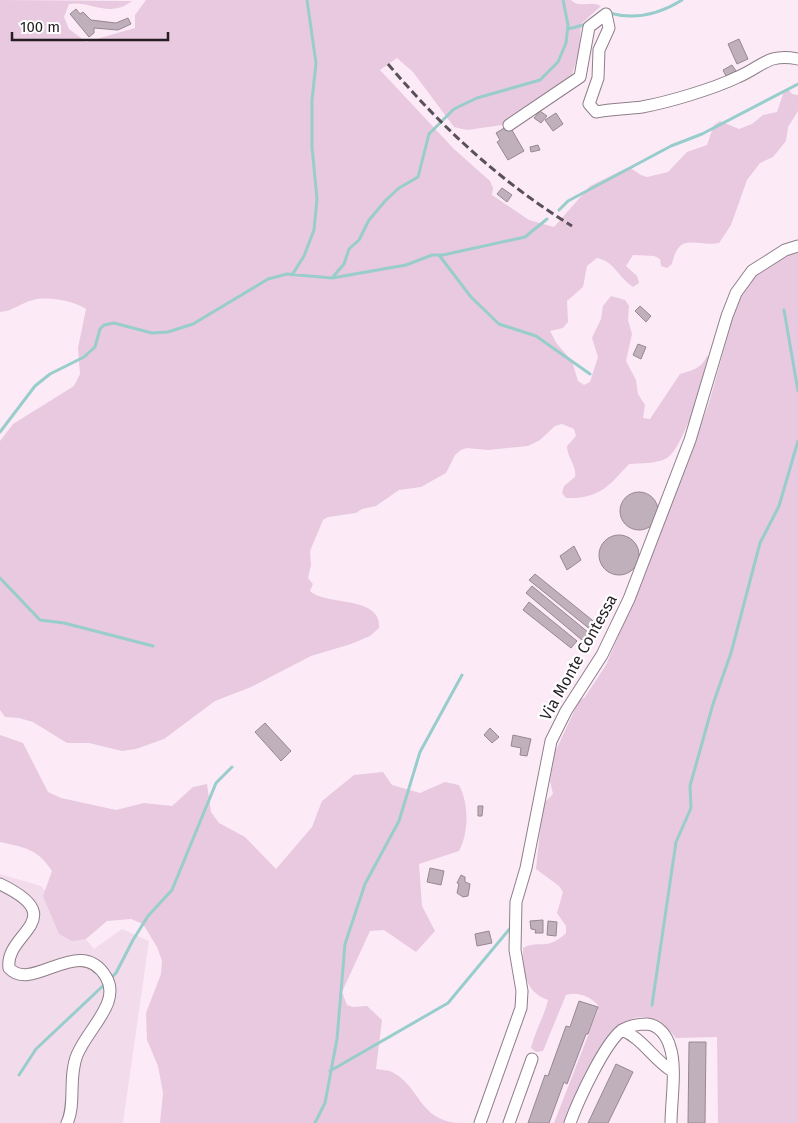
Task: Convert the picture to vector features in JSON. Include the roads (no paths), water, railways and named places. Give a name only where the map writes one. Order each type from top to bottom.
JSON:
[{"type":"street","points":[[509,125],[580,77],[589,28],[606,14],[610,28],[599,50],[598,78],[589,104],[596,112],[622,107],[641,107],[675,98],[738,77],[763,62],[781,56],[798,59]]},
{"type":"street","name":"Via Monte Contessa","points":[[480,1123],[521,1008],[522,991],[516,950],[516,902],[526,868],[551,742],[566,711],[602,655],[629,599],[690,440],[727,316],[736,293],[752,271],[785,250],[798,246]]},
{"type":"street","points":[[0,884],[22,897],[32,906],[33,915],[27,933],[9,957],[9,968],[13,972],[17,975],[28,975],[70,961],[83,961],[93,964],[103,972],[110,982],[111,995],[77,1055],[71,1081],[70,1116],[67,1123]]},
{"type":"street","points":[[570,1123],[582,1094],[613,1039],[622,1030],[641,1024],[654,1025],[664,1034],[671,1047],[670,1123]]},
{"type":"street","points":[[622,1030],[632,1034],[672,1072]]},
{"type":"street","points":[[509,1123],[532,1059]]},
{"type":"waterway","points":[[292,275],[304,256],[314,230],[317,199],[312,147],[312,100],[316,63],[307,0]]},
{"type":"waterway","points":[[332,278],[344,264],[349,249],[359,240],[369,220],[386,200],[399,188],[418,177],[429,134],[454,109],[477,98],[540,80],[558,62],[566,43],[568,25],[563,0]]},
{"type":"waterway","points":[[609,13],[638,16],[665,9],[682,0]]},
{"type":"waterway","points":[[568,29],[587,24]]},
{"type":"waterway","points":[[559,210],[568,201],[671,146],[702,134],[798,84]]},
{"type":"waterway","points":[[0,432],[35,386],[50,374],[84,357],[95,347],[100,329],[104,325],[114,323],[152,333],[168,332],[193,324],[268,279],[287,274],[332,278],[406,265],[432,255],[443,255],[525,237],[547,219]]},
{"type":"waterway","points":[[439,255],[471,297],[499,324],[536,336],[590,374]]},
{"type":"waterway","points":[[784,310],[798,391]]},
{"type":"waterway","points":[[652,1005],[676,842],[691,808],[690,786],[713,704],[731,653],[760,543],[779,506],[798,441]]},
{"type":"waterway","points":[[0,578],[40,620],[64,623],[153,646]]},
{"type":"waterway","points":[[315,1123],[325,1103],[337,1039],[345,944],[365,884],[399,821],[420,752],[462,675]]},
{"type":"waterway","points":[[111,978],[116,973],[148,916],[172,890],[216,783],[232,767]]},
{"type":"waterway","points":[[330,1071],[448,1003],[512,926]]},
{"type":"waterway","points":[[19,1075],[36,1049],[106,983]]},
{"type":"railway","points":[[388,64],[408,88],[451,132],[521,191],[572,226]]}]
